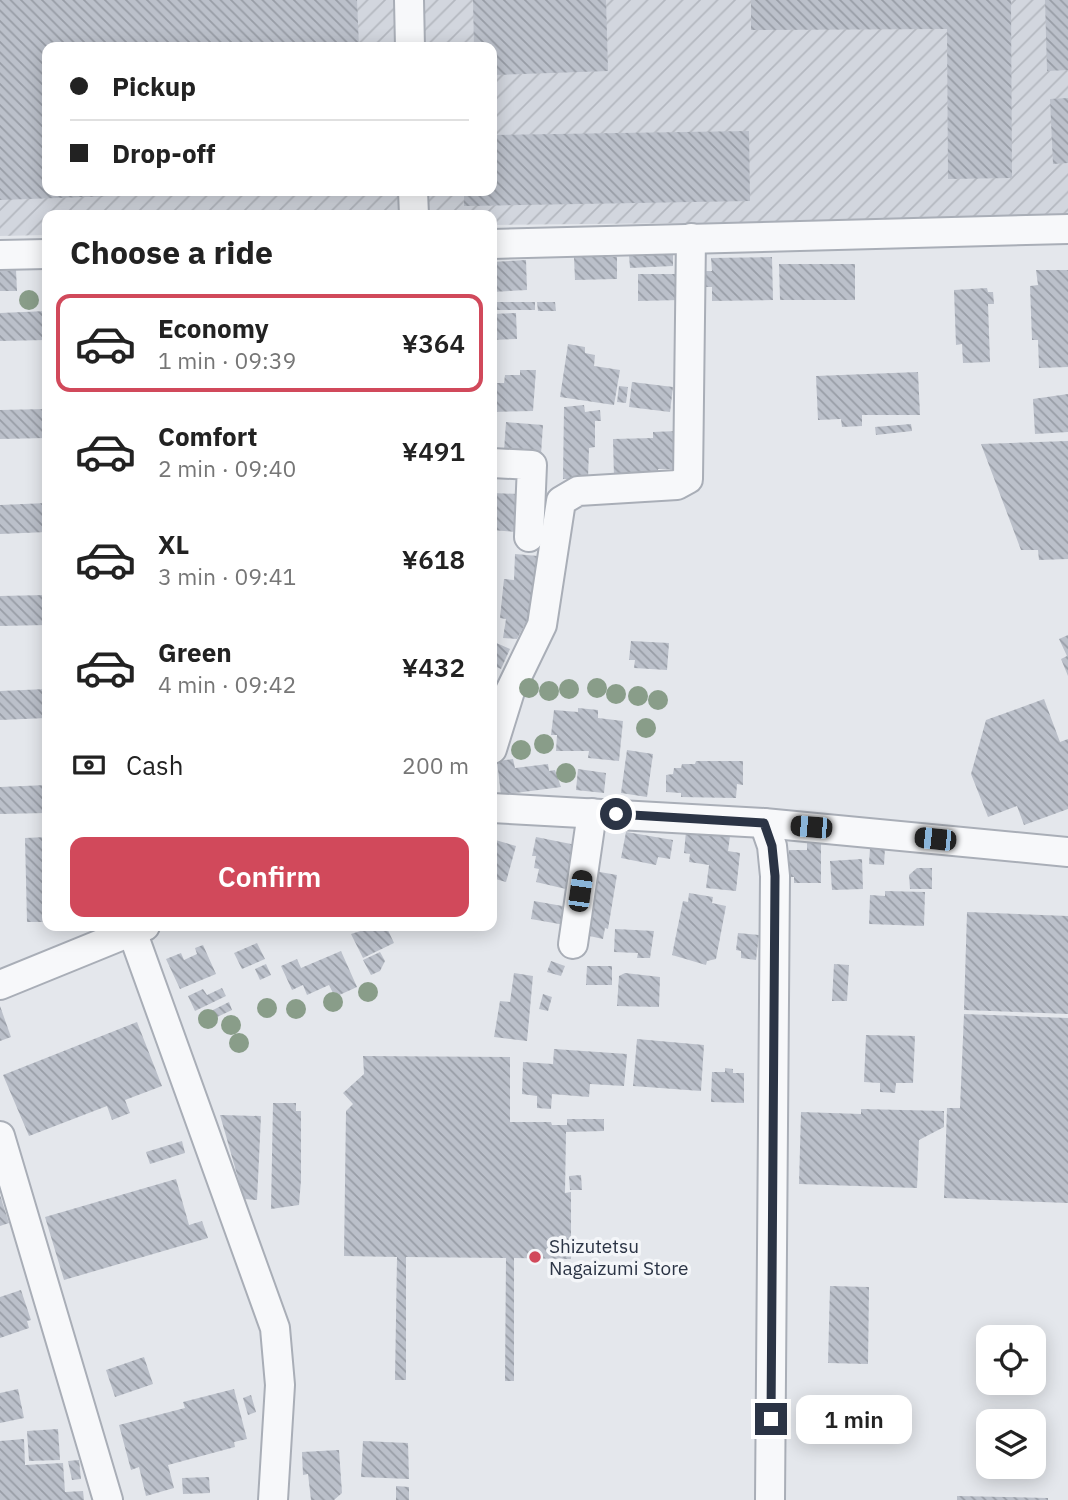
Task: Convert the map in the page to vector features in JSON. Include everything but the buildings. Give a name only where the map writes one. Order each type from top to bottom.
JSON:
[{"type":"street","points":[[409,0],[410,42]]},
{"type":"street","points":[[497,244],[1068,229]]},
{"type":"street","points":[[497,733],[510,691],[542,625],[561,501],[578,491],[677,485],[688,479],[691,238]]},
{"type":"street","points":[[0,255],[42,254]]},
{"type":"street","points":[[497,463],[532,465],[529,537]]},
{"type":"street","points":[[497,808],[764,823],[1068,852]]},
{"type":"street","points":[[573,944],[592,813]]},
{"type":"street","points":[[764,823],[772,846],[775,876],[770,1500]]},
{"type":"street","points":[[0,985],[131,931]]},
{"type":"street","points":[[139,931],[275,1328],[280,1385],[273,1500]]},
{"type":"street","points":[[0,1136],[108,1500]]},
{"type":"shaded area","points":[[0,0],[1068,0],[1068,219],[497,225],[497,210],[42,210],[42,235],[0,236]]},
{"type":"place","name":"Shizutetsu Nagaizumi Store","points":[[535,1257]]},
{"type":"route","points":[[616,814],[764,823],[772,846],[775,876],[771,1419]]}]
